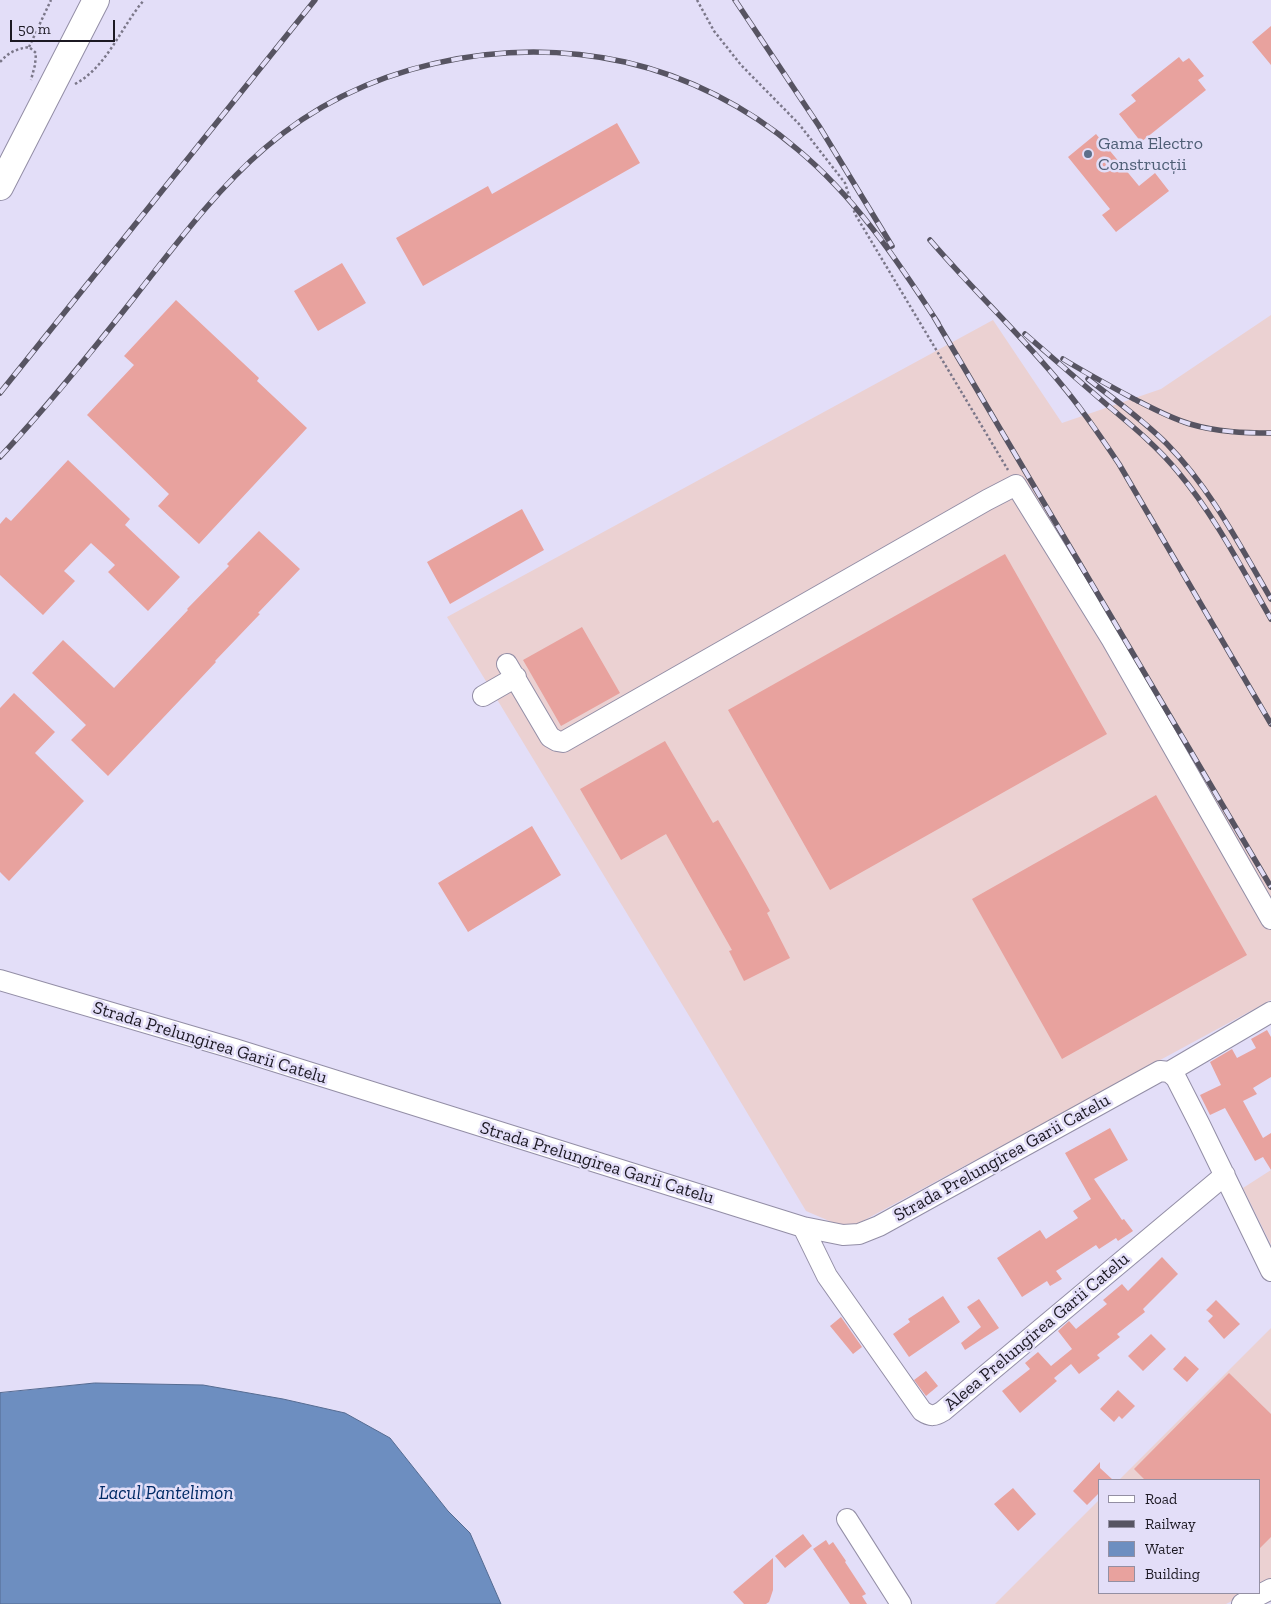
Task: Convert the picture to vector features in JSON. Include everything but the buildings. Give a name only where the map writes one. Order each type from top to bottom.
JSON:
[{"type":"main road","points":[[0,187],[96,0]]},
{"type":"street","points":[[483,696],[511,670],[550,737],[563,742],[1016,485],[1112,640],[1271,919]]},
{"type":"street","name":"Strada Prelungirea Garii Catelu","points":[[0,980],[243,1051],[803,1227],[843,1235],[858,1234],[879,1226],[1160,1071],[1170,1072],[1271,1012]]},
{"type":"street","points":[[1170,1072],[1176,1078],[1271,1271]]},
{"type":"street","name":"Aleea Prelungirea Garii Catelu","points":[[803,1227],[819,1261],[833,1284],[922,1411],[928,1415],[935,1416],[1225,1175]]},
{"type":"street","points":[[847,1519],[901,1604]]},
{"type":"street","points":[[1242,1604],[1271,1589]]},
{"type":"path","points":[[29,47],[51,0]]},
{"type":"path","points":[[0,62],[7,54],[17,49],[29,47],[36,52],[31,80],[34,91],[48,95],[61,88],[74,85],[85,79],[108,52],[144,0]]},
{"type":"path","points":[[698,0],[714,31],[741,65],[799,124],[845,183],[855,214],[1016,485]]},
{"type":"shaded area","points":[[1271,315],[1271,1000],[848,1229],[806,1211],[447,617],[993,320],[1062,423],[1161,389]]},
{"type":"shaded area","points":[[1271,1170],[1271,1245],[1243,1188]]},
{"type":"shaded area","points":[[1271,1328],[1271,1581],[1261,1586],[1261,1479],[1120,1479]]},
{"type":"shaded area","points":[[1098,1501],[1098,1594],[1246,1594],[1226,1604],[995,1604]]},
{"type":"water","name":"Lacul Pantelimon","points":[[95,1383],[203,1385],[283,1399],[345,1413],[390,1438],[448,1511],[470,1533],[501,1604],[0,1604],[0,1393]]},
{"type":"railway","points":[[0,393],[315,0]]},
{"type":"railway","points":[[735,0],[819,126],[892,246]]},
{"type":"railway","points":[[0,457],[70,377],[214,199],[265,148],[303,119],[344,95],[389,77],[435,63],[482,55],[530,52],[578,54],[625,62],[648,68],[694,85],[737,107],[797,149],[838,188],[874,230],[938,323]]},
{"type":"railway","points":[[930,240],[1045,365],[1091,423],[1119,464],[1271,724]]},
{"type":"railway","points":[[934,317],[1271,887]]},
{"type":"railway","points":[[1025,334],[1134,428],[1170,462],[1216,525],[1271,619]]},
{"type":"railway","points":[[1063,359],[1134,399],[1183,422],[1220,430],[1271,433]]},
{"type":"railway","points":[[1088,379],[1129,410],[1183,461],[1224,518],[1271,599]]},
{"type":"place","name":"Gama Electro Construcții","points":[[1088,154]]}]
